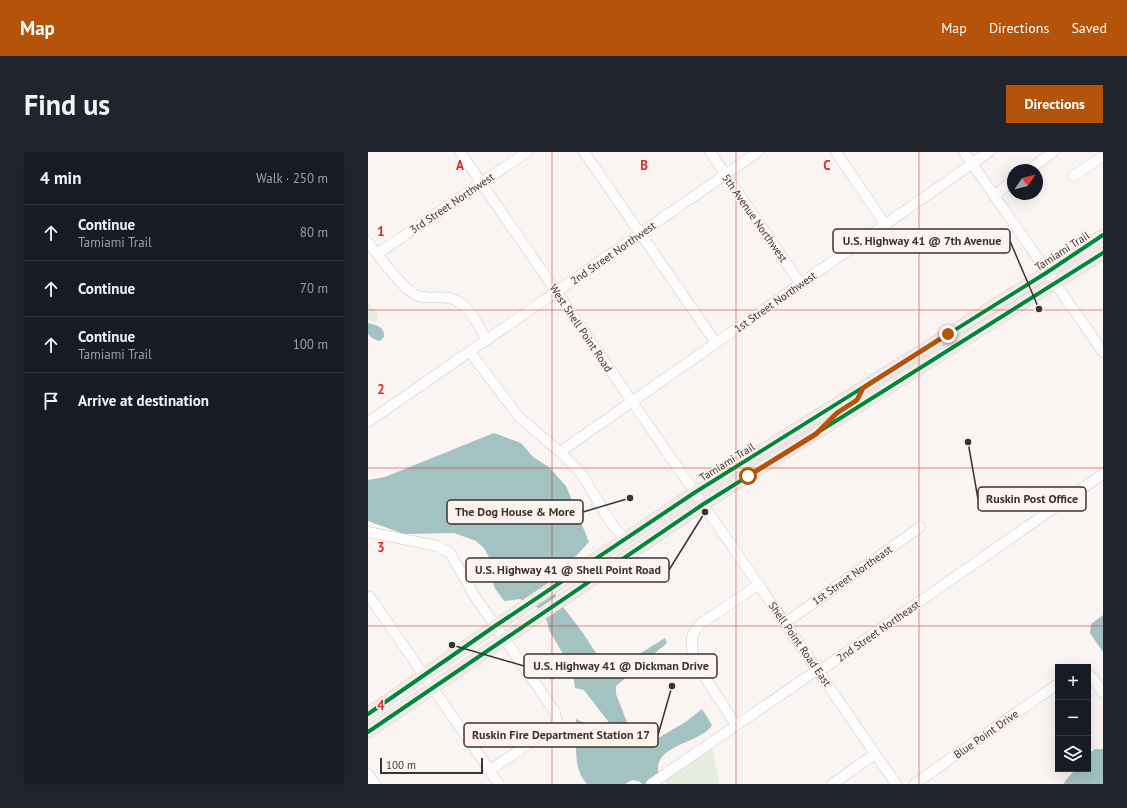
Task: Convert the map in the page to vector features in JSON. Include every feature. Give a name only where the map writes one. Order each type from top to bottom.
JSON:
[{"type":"main road","name":"Tamiami Trail","points":[[368,714],[495,626],[694,493],[1046,273],[1103,235]]},
{"type":"main road","points":[[368,732],[503,639],[702,506],[1103,253]]},
{"type":"main road","points":[[897,383],[899,374],[902,371],[929,354],[948,334]]},
{"type":"main road","points":[[816,434],[837,413],[857,400],[863,388]]},
{"type":"street","name":"West Shell Point Road","points":[[460,152],[702,506]]},
{"type":"street","name":"3rd Street Northwest","points":[[378,254],[527,152]]},
{"type":"street","points":[[584,152],[716,343]]},
{"type":"street","name":"5th Avenue Northwest","points":[[710,152],[800,283]]},
{"type":"street","name":"2nd Street Northwest","points":[[368,422],[758,152]]},
{"type":"street","points":[[836,152],[885,224]]},
{"type":"street","points":[[964,152],[1046,273],[1064,295],[1103,352]]},
{"type":"street","name":"1st Street Northwest","points":[[560,452],[989,152]]},
{"type":"street","points":[[1037,164],[1053,152]]},
{"type":"street","points":[[1073,176],[1100,157]]},
{"type":"street","points":[[994,196],[1007,186]]},
{"type":"street","points":[[368,242],[403,284],[418,296],[450,298],[463,304],[469,310],[487,340]]},
{"type":"street","points":[[470,352],[519,417],[560,452],[581,473],[611,523],[626,539]]},
{"type":"street","name":"2nd Street Northeast","points":[[651,784],[817,670],[824,668],[1103,474]]},
{"type":"street","name":"Shell Point Road East","points":[[702,506],[896,784]]},
{"type":"street","name":"1st Street Northeast","points":[[785,623],[920,527]]},
{"type":"street","points":[[368,532],[437,546],[450,553],[503,639],[555,712],[557,725],[490,770]]},
{"type":"street","points":[[736,725],[700,670],[692,650],[692,636],[699,625],[758,585]]},
{"type":"street","points":[[370,597],[499,784]]},
{"type":"street","points":[[1091,676],[1103,692]]},
{"type":"street","name":"Blue Point Drive","points":[[914,784],[1055,686]]},
{"type":"street","points":[[832,784],[875,754]]},
{"type":"street","points":[[368,774],[375,784]]},
{"type":"shaded area","points":[[368,303],[378,314],[377,322],[368,320]]},
{"type":"shaded area","points":[[712,746],[719,784],[666,784],[664,779]]},
{"type":"water","points":[[368,323],[382,329],[384,337],[380,341],[373,339],[368,334]]},
{"type":"water","points":[[494,433],[521,443],[533,457],[549,467],[566,486],[589,542],[576,556],[551,572],[551,580],[557,599],[583,633],[609,673],[665,638],[667,643],[616,686],[616,694],[634,740],[643,747],[687,721],[702,709],[712,725],[701,735],[669,750],[663,756],[659,762],[658,768],[662,784],[642,784],[639,781],[632,780],[625,784],[587,784],[582,777],[577,762],[576,719],[584,723],[597,741],[611,740],[614,729],[584,690],[575,688],[573,673],[549,630],[547,621],[537,607],[520,599],[504,601],[494,587],[491,561],[484,548],[476,541],[454,533],[404,534],[368,521],[368,480],[385,477]]},
{"type":"water","points":[[1103,615],[1103,652],[1090,633],[1091,624]]},
{"type":"water","points":[[1095,749],[1103,749],[1103,784],[1064,784],[1073,772],[1091,772],[1091,752]]},
{"type":"cycle path","points":[[368,714],[495,626],[694,493],[1046,273],[1103,235]]},
{"type":"cycle path","points":[[368,732],[702,505],[1103,253]]},
{"type":"place","name":"U.S. Highway 41 @ 7th Avenue","points":[[1039,309]]},
{"type":"place","name":"Ruskin Post Office","points":[[968,442]]},
{"type":"place","name":"The Dog House & More","points":[[630,498]]},
{"type":"place","name":"U.S. Highway 41 @ Shell Point Road","points":[[705,512]]},
{"type":"place","name":"U.S. Highway 41 @ Dickman Drive","points":[[452,645]]},
{"type":"place","name":"Ruskin Fire Department Station 17","points":[[672,686]]},
{"type":"route","points":[[748,476],[816,434],[837,413],[857,400],[863,388],[948,334]]}]
